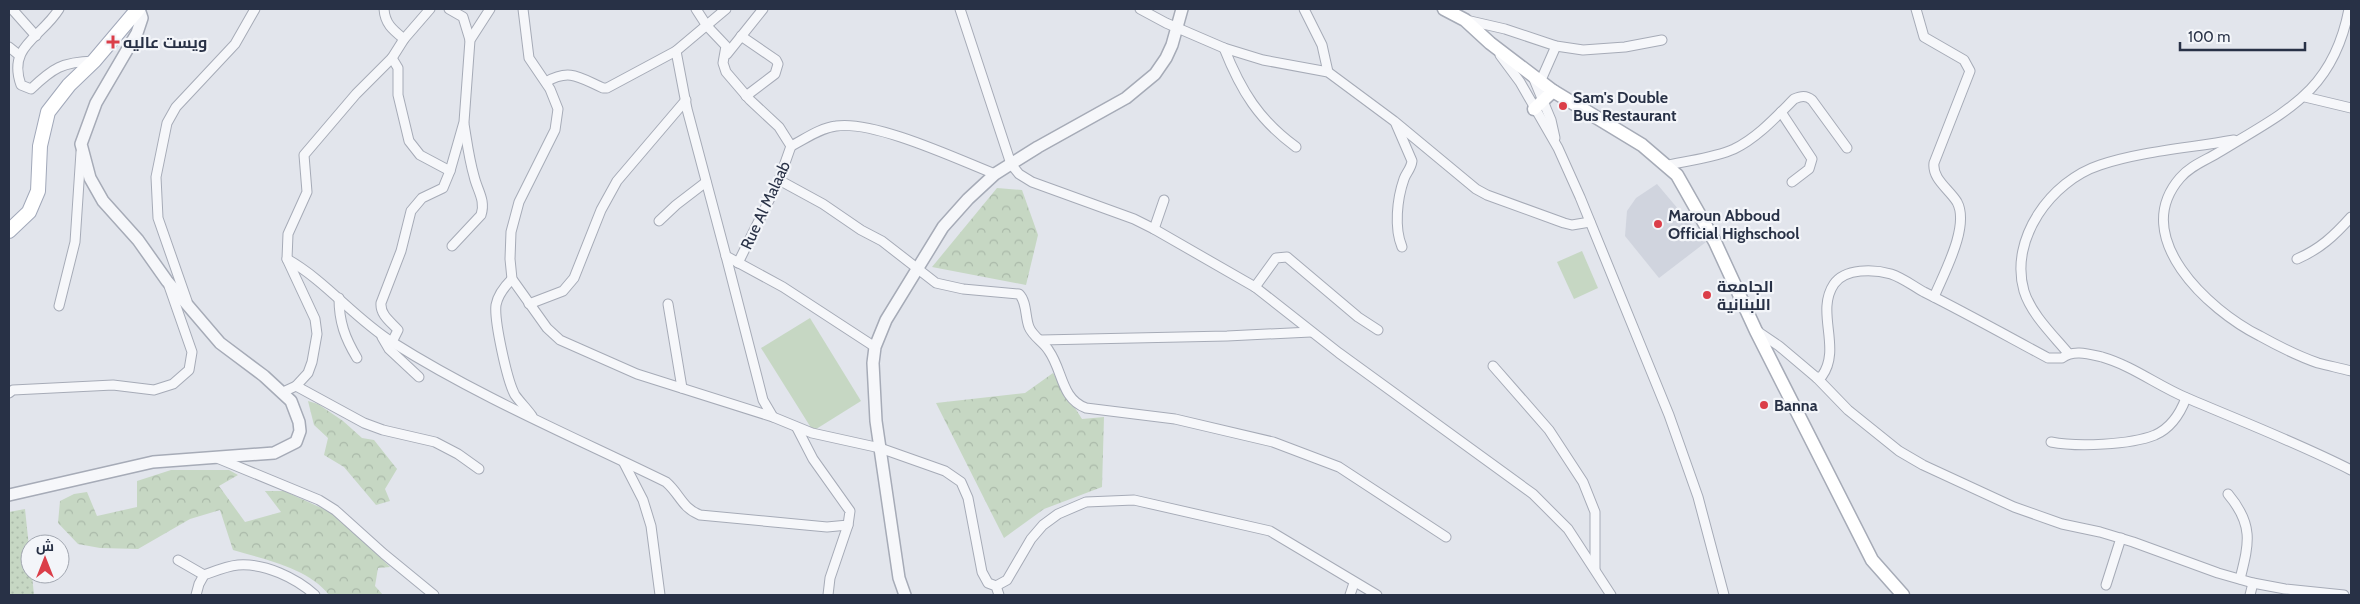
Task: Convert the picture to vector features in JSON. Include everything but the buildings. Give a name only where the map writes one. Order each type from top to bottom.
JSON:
[{"type":"main road","points":[[9,229],[29,212],[38,191],[40,146],[48,112],[69,85],[94,61],[139,9]]},
{"type":"main road","points":[[1444,9],[1465,20],[1490,43],[1541,80],[1553,92],[1636,141],[1669,165],[1686,188],[1715,242],[1756,331],[1872,560],[1903,595]]},
{"type":"main road","points":[[1539,105],[1553,92]]},
{"type":"street","points":[[10,9],[36,36]]},
{"type":"street","points":[[59,9],[17,60],[17,73],[22,85],[31,89],[53,69],[71,62],[94,61]]},
{"type":"street","points":[[59,306],[75,242],[82,144],[96,103],[137,33],[142,18],[139,9]]},
{"type":"street","points":[[187,304],[158,218],[156,177],[167,123],[176,107],[235,44],[255,9]]},
{"type":"street","points":[[384,9],[385,19],[390,27],[404,39]]},
{"type":"street","points":[[283,392],[296,386],[308,373],[317,334],[315,319],[288,259],[288,234],[307,192],[304,155],[356,94],[392,58],[404,39],[430,9]]},
{"type":"street","points":[[392,342],[398,330],[380,309],[401,251],[411,211],[422,198],[443,188],[450,171],[464,122],[470,40],[463,17],[449,9]]},
{"type":"street","points":[[470,40],[490,9]]},
{"type":"street","points":[[523,9],[529,58],[546,82],[558,109],[555,130],[519,202],[511,232],[512,279],[547,328],[560,340],[637,374],[773,417],[797,428],[880,448],[944,471],[961,482],[968,498],[982,572],[988,583],[998,591],[1007,580],[1030,539],[1058,514],[1086,502],[1134,500],[1258,526],[1270,531],[1354,583],[1377,595]]},
{"type":"street","points":[[696,9],[707,26],[723,40],[727,54]]},
{"type":"street","points":[[546,82],[556,76],[571,74],[607,88],[676,51],[726,9]]},
{"type":"street","points":[[763,9],[727,54],[723,63],[726,72],[746,96],[779,127],[791,146],[824,129],[836,126],[857,125],[917,143],[995,174]]},
{"type":"street","points":[[960,9],[1011,164],[1019,174],[1032,182],[1134,219],[1255,287],[1311,332],[1533,494],[1568,528],[1611,595]]},
{"type":"street","points":[[1140,9],[1177,28],[1224,48],[1263,60],[1328,72],[1394,121],[1486,195],[1564,223],[1572,225],[1590,222]]},
{"type":"street","points":[[905,595],[899,578],[880,448],[873,363],[875,347],[886,320],[943,227],[968,199],[995,174],[1126,98],[1145,84],[1166,58],[1182,9]]},
{"type":"street","points":[[1304,9],[1322,45],[1328,72]]},
{"type":"street","points":[[1916,9],[1924,37],[1964,60],[1970,71],[1934,163],[1933,170],[1937,177],[1957,202],[1961,225],[1934,297]]},
{"type":"street","points":[[2349,9],[2337,51],[2320,79],[2305,97],[2276,118],[2189,169],[2170,192],[2165,203],[2162,218],[2169,248],[2179,266],[2192,283],[2233,321],[2292,352],[2320,363],[2351,371]]},
{"type":"street","points":[[1465,20],[1505,29],[1556,46],[1583,50],[1606,49],[1662,40]]},
{"type":"street","points":[[741,36],[776,60],[778,64],[775,74],[746,96]]},
{"type":"street","points":[[1490,43],[1539,105]]},
{"type":"street","points":[[1541,80],[1556,46]]},
{"type":"street","points":[[9,47],[20,55]]},
{"type":"street","points":[[1224,48],[1233,72],[1256,112],[1296,148]]},
{"type":"street","points":[[676,51],[706,182],[763,400],[773,417]]},
{"type":"street","points":[[392,58],[398,68],[398,96],[409,140],[420,155],[450,171]]},
{"type":"street","points":[[1528,70],[1539,105],[1590,222],[1679,441],[1698,497],[1724,595]]},
{"type":"street","points":[[1669,165],[1716,156],[1734,149],[1762,130],[1794,99],[1808,97],[1847,148]]},
{"type":"street","points":[[2305,97],[2351,108]]},
{"type":"street","points":[[529,304],[562,292],[574,278],[602,210],[617,181],[686,100]]},
{"type":"street","points":[[1781,112],[1812,159],[1809,169],[1792,182]]},
{"type":"street","points":[[1394,121],[1412,161],[1402,184],[1398,213],[1398,234],[1402,247]]},
{"type":"street","points":[[452,246],[481,215],[482,209],[481,194],[474,179],[464,122]]},
{"type":"street","points":[[2068,353],[2030,304],[2024,291],[2022,274],[2026,242],[2032,226],[2050,199],[2064,185],[2082,173],[2099,166],[2151,154],[2239,139]]},
{"type":"street","points":[[9,495],[153,462],[274,453],[296,442],[300,431],[299,422],[291,401],[283,392],[220,344],[167,281],[138,240],[103,201],[90,178],[82,144]]},
{"type":"street","name":"Rue Al Malaab","points":[[738,263],[779,180],[791,146]]},
{"type":"street","points":[[779,180],[823,204],[861,230],[882,241],[936,283],[947,286],[1019,294],[1023,301],[1030,328],[1050,352],[1068,395],[1078,405],[1086,408],[1175,419],[1273,442],[1339,468],[1446,537]]},
{"type":"street","points":[[659,221],[706,182]]},
{"type":"street","points":[[1154,229],[1164,200]]},
{"type":"street","points":[[2297,258],[2316,251],[2330,240],[2351,218]]},
{"type":"street","points":[[726,256],[783,287],[875,347]]},
{"type":"street","points":[[1255,287],[1276,258],[1287,257],[1358,316],[1378,330]]},
{"type":"street","points":[[288,259],[306,269],[381,335],[392,342],[467,387],[666,482],[679,495],[685,507],[700,515],[827,527],[848,525]]},
{"type":"street","points":[[1817,378],[1822,376],[1829,363],[1830,349],[1826,319],[1827,305],[1833,285],[1849,273],[1890,274],[2048,358],[2062,358],[2068,353],[2077,352],[2118,363],[2186,398],[2305,447],[2351,470]]},
{"type":"street","points":[[512,279],[502,290],[496,305],[498,324],[509,379],[516,395],[534,418]]},
{"type":"street","points":[[9,393],[21,390],[113,385],[154,390],[173,384],[189,370],[192,352],[167,281]]},
{"type":"street","points":[[338,298],[344,335],[357,358]]},
{"type":"street","points":[[668,304],[682,388]]},
{"type":"street","points":[[1756,331],[1779,346],[1817,378],[1848,410],[1899,451],[1922,465],[2034,515],[2062,524],[2121,538],[2240,579],[2285,592],[2344,595]]},
{"type":"street","points":[[1040,340],[1227,336],[1311,332]]},
{"type":"street","points":[[381,335],[390,349],[419,377]]},
{"type":"street","points":[[1494,366],[1549,430],[1583,482],[1595,512],[1595,569]]},
{"type":"street","points":[[296,386],[364,423],[383,430],[435,442],[458,454],[479,469]]},
{"type":"street","points":[[2051,442],[2069,446],[2085,445],[2155,435],[2173,422],[2186,398]]},
{"type":"street","points":[[797,428],[813,459],[850,511],[848,525],[830,578],[828,595]]},
{"type":"street","points":[[217,458],[319,500],[335,510],[434,595]]},
{"type":"street","points":[[624,463],[643,500],[651,526],[661,594]]},
{"type":"street","points":[[2228,494],[2247,525],[2245,560],[2240,579]]},
{"type":"street","points":[[2106,585],[2121,538]]},
{"type":"street","points":[[178,560],[204,575]]},
{"type":"street","points":[[196,595],[204,575],[239,564],[282,574],[303,585],[314,595]]},
{"type":"street","points":[[1350,595],[1354,583]]},
{"type":"street","points":[[2250,595],[2253,583]]},
{"type":"shaded area","name":"Maroun Abboud Official Highschool","points":[[1657,184],[1706,242],[1659,278],[1625,236],[1627,211],[1636,198]]},
{"type":"green space","points":[[997,188],[1022,190],[1038,235],[1026,285],[932,267]]},
{"type":"green space","points":[[1582,251],[1598,288],[1574,299],[1557,262]]},
{"type":"green space","points":[[810,318],[861,401],[813,431],[761,348]]},
{"type":"green space","points":[[1053,373],[1082,419],[1104,417],[1102,487],[1044,509],[1004,538],[936,403],[1025,393]]},
{"type":"green space","points":[[308,401],[318,404],[343,421],[362,438],[374,440],[397,469],[385,489],[390,501],[376,505],[344,467],[324,455],[328,438],[314,425]]},
{"type":"green space","points":[[171,470],[229,470],[238,475],[219,486],[245,522],[281,512],[265,491],[284,491],[337,515],[390,567],[378,568],[375,586],[383,595],[329,595],[310,578],[286,566],[233,550],[220,510],[190,519],[138,549],[100,548],[78,544],[58,523],[60,501],[74,494],[87,492],[97,516],[137,507],[137,481]]},
{"type":"green space","points":[[25,509],[28,534],[20,534],[20,584],[33,584],[34,595],[9,595],[9,512]]},
{"type":"place","name":"ويست عاليه","points":[[113,42]]},
{"type":"place","name":"Sam's Double Bus Restaurant","points":[[1563,106]]},
{"type":"place","name":"Maroun Abboud Official Highschool","points":[[1658,224]]},
{"type":"place","name":"الجامعة اللبنانية","points":[[1707,295]]},
{"type":"place","name":"Banna","points":[[1764,405]]}]
